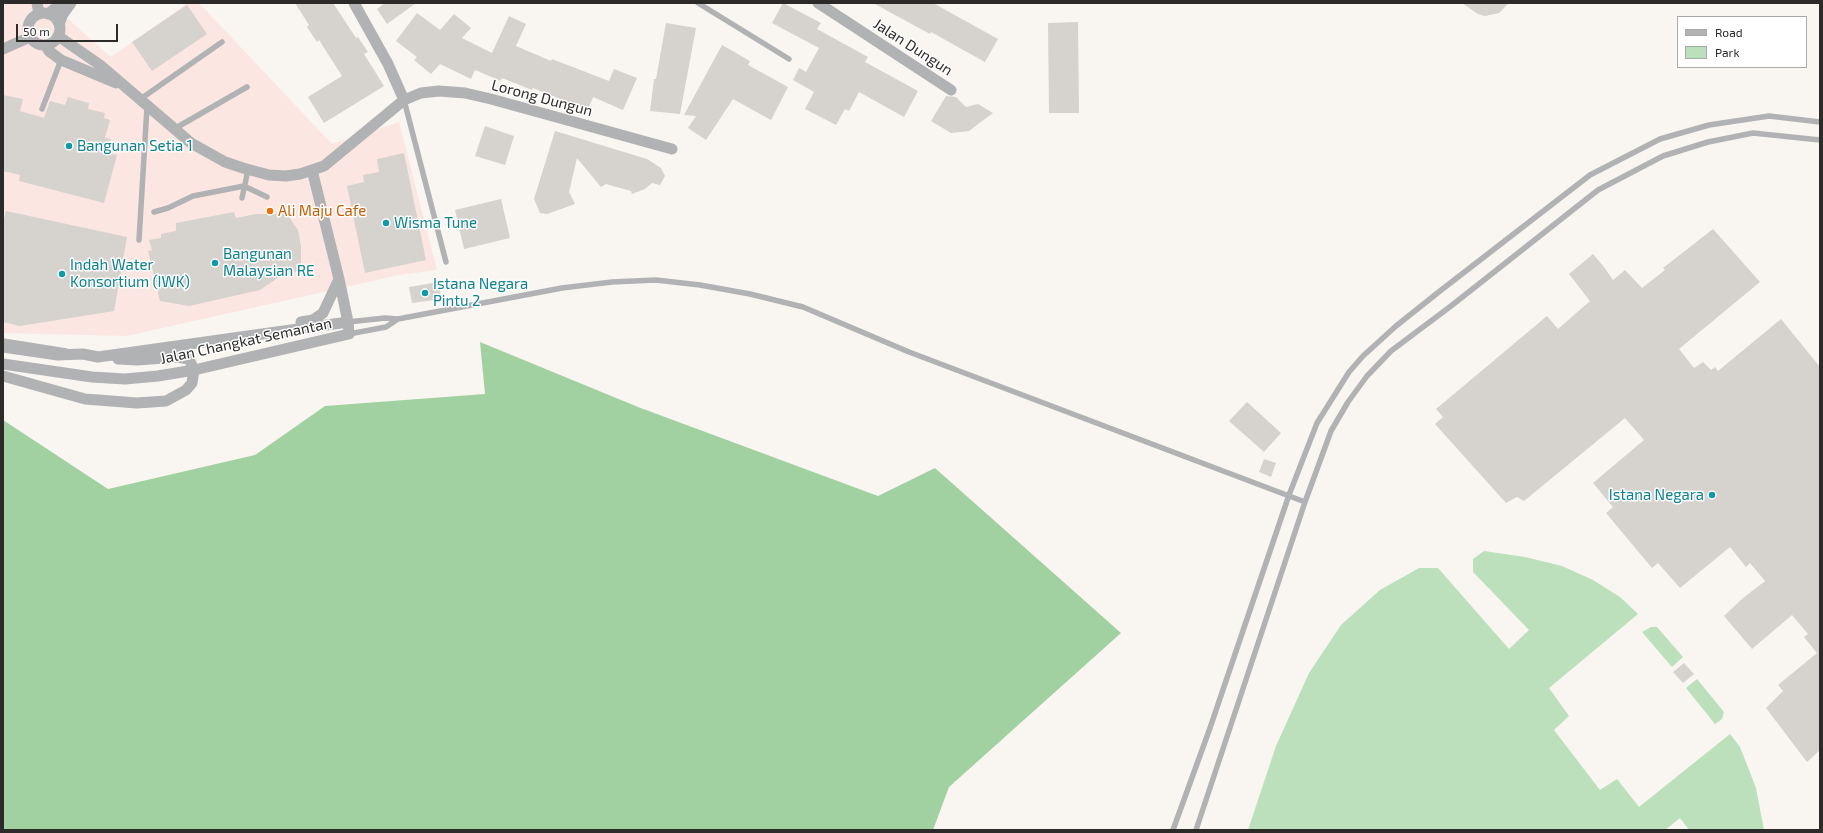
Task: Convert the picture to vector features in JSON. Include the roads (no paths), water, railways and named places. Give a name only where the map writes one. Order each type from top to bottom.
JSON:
[{"type":"street","points":[[66,3],[42,9],[32,19],[29,26],[30,37],[36,43],[45,45],[53,42],[58,36],[59,24],[63,14],[71,3]]},
{"type":"street","points":[[354,3],[394,75],[404,100]]},
{"type":"street","name":"Jalan Dungun","points":[[818,3],[951,90]]},
{"type":"street","points":[[42,9],[55,17],[59,24]]},
{"type":"street","name":"Lorong Dungun","points":[[58,36],[100,65],[143,104],[191,143],[208,153],[248,170],[286,176],[312,170],[332,160],[404,100],[421,93],[439,91],[465,93],[672,149]]},
{"type":"street","points":[[3,49],[30,37]]},
{"type":"street","name":"Lorong Dungun","points":[[45,45],[49,51],[60,60],[122,86]]},
{"type":"street","points":[[312,170],[340,280],[349,334]]},
{"type":"street","name":"Jalan Changkat Semantan","points":[[251,335],[263,329],[314,320],[323,313],[340,280]]},
{"type":"street","name":"Jalan Changkat Semantan","points":[[3,347],[58,355],[83,354],[98,357],[348,322]]},
{"type":"street","name":"Jalan Changkat Semantan","points":[[3,364],[92,377],[125,379],[158,376],[194,370],[349,334]]},
{"type":"street","points":[[3,376],[85,399],[137,403],[166,401],[179,395],[192,383],[194,370],[189,359],[177,357],[137,360],[98,357]]},
{"type":"lane","points":[[698,3],[789,59]]},
{"type":"lane","points":[[139,240],[143,104],[222,42]]},
{"type":"lane","points":[[42,109],[60,60]]},
{"type":"lane","points":[[174,130],[247,88]]},
{"type":"lane","points":[[404,100],[446,262]]},
{"type":"lane","points":[[1173,830],[1210,728],[1289,495],[1318,423],[1348,372],[1396,326],[1590,174],[1660,139],[1709,125],[1768,116],[1820,122]]},
{"type":"lane","points":[[1196,830],[1305,502],[1331,431],[1348,402],[1367,376],[1390,352],[1598,190],[1663,156],[1708,142],[1753,133],[1820,140]]},
{"type":"lane","points":[[242,198],[248,170]]},
{"type":"lane","points":[[154,212],[168,208],[194,196],[244,186],[267,196]]},
{"type":"lane","name":"Jalan Changkat Semantan","points":[[348,322],[385,318],[398,319],[562,288],[612,282],[656,280],[700,285],[750,294],[803,307],[908,352],[1305,502]]},
{"type":"lane","name":"Jalan Changkat Semantan","points":[[349,334],[386,327],[398,319]]},
{"type":"lane","points":[[3,341],[42,346],[83,354]]},
{"type":"place","name":"Bangunan Setia 1","points":[[69,146]]},
{"type":"place","name":"Ali Maju Cafe","points":[[270,211]]},
{"type":"place","name":"Wisma Tune","points":[[386,223]]},
{"type":"place","name":"Bangunan Malaysian RE","points":[[215,263]]},
{"type":"place","name":"Indah Water Konsortium (IWK)","points":[[62,274]]},
{"type":"place","name":"Istana Negara Pintu 2","points":[[425,293]]},
{"type":"place","name":"Istana Negara","points":[[1712,495]]}]
